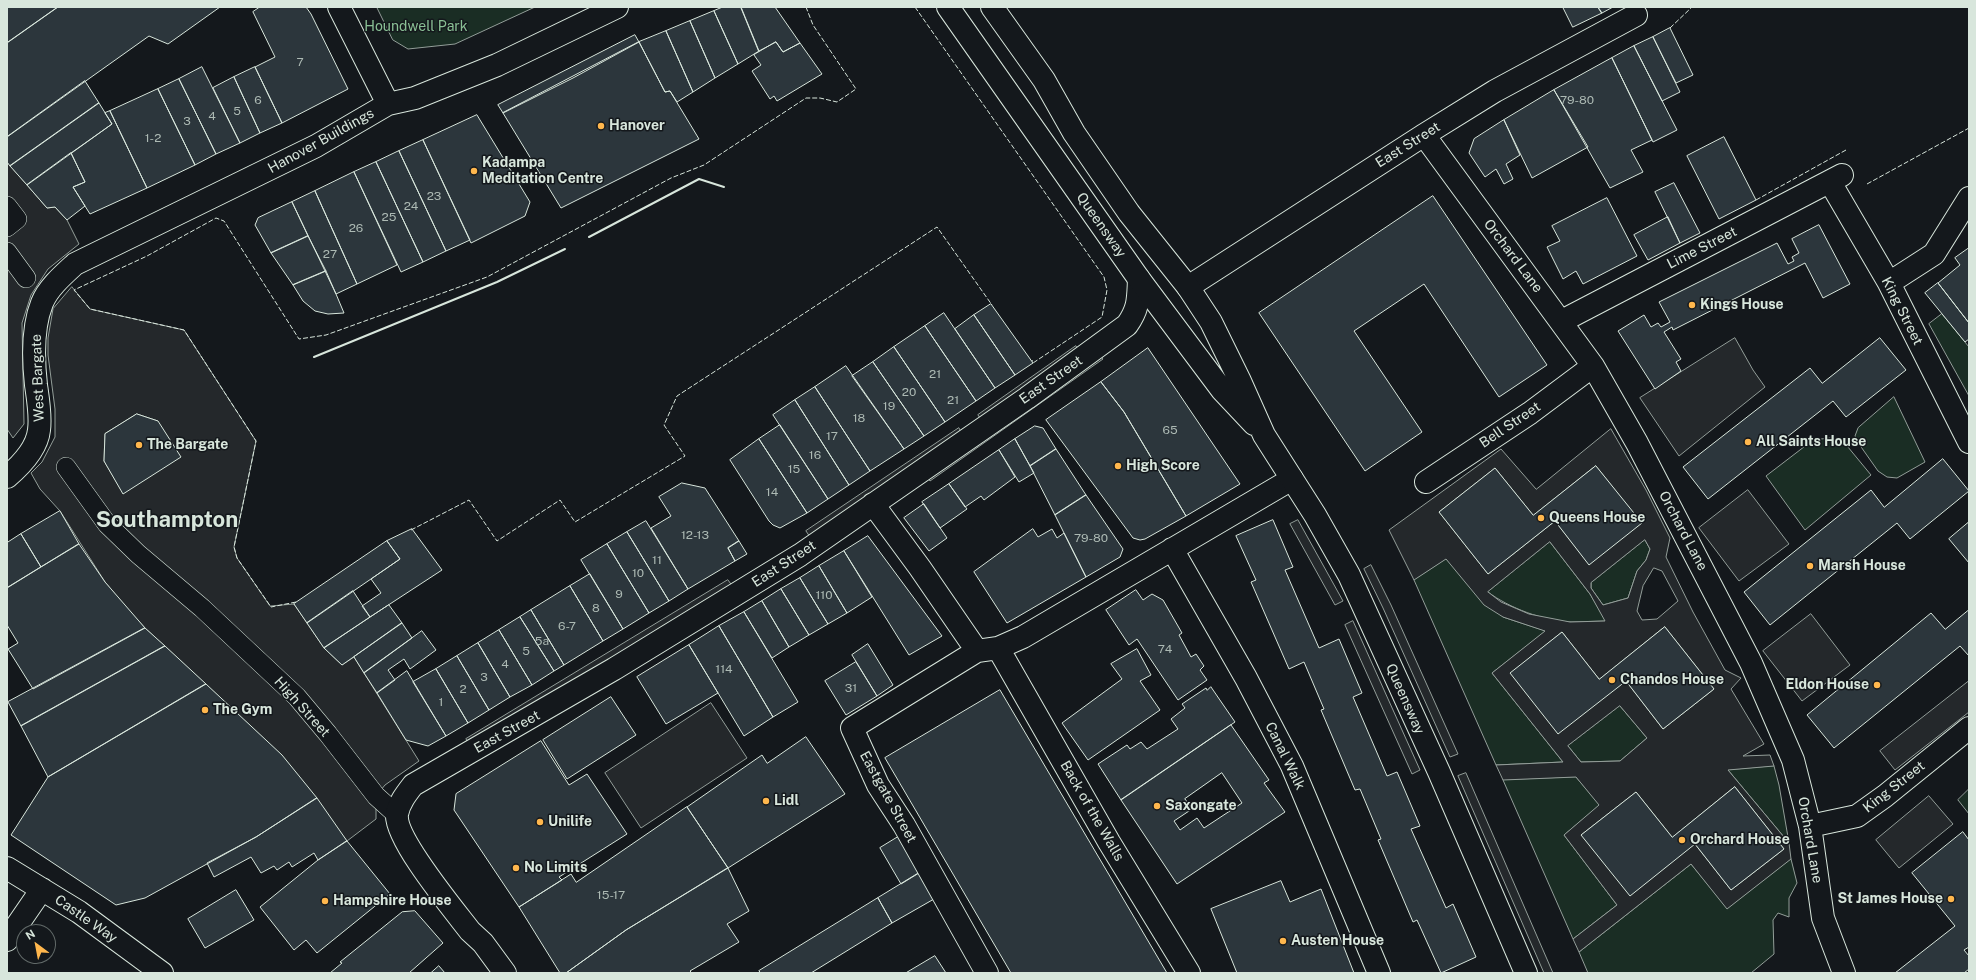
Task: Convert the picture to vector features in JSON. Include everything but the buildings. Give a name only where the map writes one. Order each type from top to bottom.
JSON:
[{"type":"street","points":[[339,7],[388,104]]},
{"type":"street","name":"Hanover Buildings","points":[[42,302],[54,285],[75,264],[316,146],[388,104],[415,98],[497,65],[617,7]]},
{"type":"street","name":"Queensway","points":[[948,7],[1139,280],[1222,390],[1264,435]]},
{"type":"street","name":"Queensway","points":[[992,7],[1044,80],[1074,133],[1129,213],[1188,287],[1211,322],[1264,435],[1333,546],[1349,575],[1438,772],[1526,973]]},
{"type":"street","name":"East Street","points":[[1188,287],[1495,91],[1636,15]]},
{"type":"street","name":"Orchard Lane","points":[[1424,135],[1562,321],[1593,366],[1637,443],[1751,663],[1793,760],[1810,826],[1823,918],[1844,973]]},
{"type":"street","name":"Lime Street","points":[[1562,321],[1836,179]]},
{"type":"street","name":"King Street","points":[[1836,179],[1969,442]]},
{"type":"street","points":[[1889,283],[1934,254],[1969,198]]},
{"type":"street","points":[[7,206],[17,219],[7,227]]},
{"type":"street","points":[[7,252],[26,278]]},
{"type":"street","name":"East Street","points":[[397,815],[403,798],[413,785],[614,669],[800,555],[1116,335],[1127,325],[1134,315],[1138,305],[1139,280]]},
{"type":"street","name":"West Bargate","points":[[7,477],[20,466],[28,454],[39,431],[34,370],[35,338],[42,302]]},
{"type":"street","name":"Bell Street","points":[[1426,482],[1530,413],[1593,366]]},
{"type":"street","name":"High Street","points":[[66,467],[107,524],[138,554],[202,608],[297,697],[376,796],[397,815]]},
{"type":"street","points":[[987,650],[1023,637],[1292,479]]},
{"type":"street","name":"Back of the Walls","points":[[873,504],[920,568],[987,650],[1109,842],[1189,973]]},
{"type":"street","name":"Canal Walk","points":[[1172,549],[1246,678],[1292,766],[1379,973]]},
{"type":"street","name":"Eastgate Street","points":[[987,650],[852,728],[878,785],[904,825],[987,973]]},
{"type":"street","name":"King Street","points":[[1810,826],[1857,816],[1885,796],[1969,728]]},
{"type":"street","points":[[397,815],[404,840],[430,878],[470,931],[483,943],[505,973]]},
{"type":"street","name":"Castle Way","points":[[7,868],[79,912],[162,973]]},
{"type":"street","points":[[7,940],[42,889]]},
{"type":"green space","name":"Houndwell Park","points":[[377,7],[535,7],[455,44],[408,49],[393,40]]},
{"type":"green space","points":[[1942,314],[1969,347],[1969,396],[1929,324]]},
{"type":"green space","points":[[1894,397],[1925,462],[1897,478],[1887,477],[1878,471],[1855,436],[1858,428]]},
{"type":"green space","points":[[1832,438],[1843,441],[1871,475],[1805,530],[1766,476],[1813,440]]},
{"type":"green space","points":[[1645,540],[1650,549],[1646,560],[1637,571],[1628,598],[1603,605],[1591,588],[1591,583]]},
{"type":"green space","points":[[1550,542],[1590,594],[1606,621],[1571,622],[1550,619],[1527,613],[1496,598],[1488,592]]},
{"type":"green space","points":[[1446,559],[1503,617],[1546,631],[1492,673],[1563,762],[1496,765],[1414,580]]},
{"type":"green space","points":[[1620,706],[1647,738],[1620,761],[1581,762],[1568,746]]},
{"type":"green space","points":[[1774,766],[1779,785],[1789,843],[1728,770]]},
{"type":"green space","points":[[1576,777],[1600,805],[1564,835],[1617,905],[1573,939],[1503,780]]},
{"type":"green space","points":[[1969,789],[1969,814],[1958,800]]},
{"type":"green space","points":[[1791,859],[1797,883],[1789,898],[1789,917],[1778,913],[1773,920],[1774,954],[1751,973],[1588,973],[1579,952],[1691,864],[1727,908]]},
{"type":"shaded area","points":[[7,162],[47,208],[55,207],[67,220],[79,244],[48,269],[31,295],[22,323],[24,424],[13,438],[7,429]]},
{"type":"shaded area","points":[[72,287],[90,309],[184,330],[256,441],[234,547],[237,558],[270,606],[294,604],[324,648],[342,665],[354,657],[419,761],[385,785],[376,796],[376,819],[347,841],[259,734],[145,628],[124,605],[105,582],[60,511],[40,489],[31,473],[42,462],[55,437],[55,409],[48,355],[48,338],[53,309]],"holes":[[[137,414],[158,421],[123,493],[104,461],[105,434]]]},
{"type":"shaded area","points":[[1735,338],[1753,370],[1765,387],[1679,456],[1640,398]]},
{"type":"shaded area","points":[[1076,346],[1080,353],[982,421],[978,415]]},
{"type":"shaded area","points":[[1098,353],[1103,359],[930,481],[925,474]]},
{"type":"shaded area","points":[[959,428],[962,434],[810,537],[806,531]]},
{"type":"shaded area","points":[[1611,429],[1646,490],[1670,538],[1666,557],[1693,612],[1725,670],[1741,678],[1731,689],[1764,744],[1743,756],[1770,755],[1774,766],[1728,770],[1789,843],[1791,859],[1727,909],[1691,864],[1579,952],[1573,939],[1617,905],[1564,835],[1599,805],[1576,777],[1503,780],[1496,765],[1563,762],[1492,673],[1545,631],[1503,617],[1484,605],[1446,559],[1414,580],[1389,530],[1501,449],[1536,489]],"holes":[[[1596,466],[1641,523],[1589,564],[1555,521],[1488,574],[1439,512],[1495,468],[1533,515]],[[1645,540],[1650,549],[1646,560],[1637,571],[1628,598],[1603,605],[1591,588],[1591,583]],[[1550,542],[1590,594],[1605,621],[1570,622],[1529,614],[1501,602],[1488,592]],[[1654,568],[1662,571],[1678,601],[1657,619],[1642,620],[1637,611],[1643,586]],[[1665,627],[1714,689],[1663,729],[1626,681],[1511,673],[1562,632],[1599,679]],[[1620,706],[1647,738],[1620,761],[1581,762],[1568,746]],[[1735,787],[1784,849],[1731,890],[1695,844],[1581,835],[1636,792],[1672,837]]]},
{"type":"shaded area","points":[[1748,490],[1789,544],[1739,581],[1699,528]]},
{"type":"shaded area","points":[[1298,520],[1343,601],[1335,605],[1290,524]]},
{"type":"shaded area","points":[[1371,565],[1391,605],[1458,754],[1450,757],[1364,569]]},
{"type":"shaded area","points":[[728,580],[733,587],[471,746],[466,739]]},
{"type":"shaded area","points":[[1811,614],[1850,665],[1802,701],[1763,651]]},
{"type":"shaded area","points":[[1353,621],[1420,770],[1412,774],[1345,625]]},
{"type":"shaded area","points":[[1969,681],[1969,712],[1895,770],[1880,751]]},
{"type":"shaded area","points":[[711,703],[747,758],[641,828],[605,773]]},
{"type":"shaded area","points":[[1466,773],[1553,973],[1544,973],[1458,776]]},
{"type":"shaded area","points":[[1929,796],[1953,824],[1899,868],[1876,840]]},
{"type":"fence","points":[[296,602],[271,607],[237,558],[234,547],[256,441],[184,330],[90,309],[74,290],[147,256],[216,218],[224,221],[299,339],[326,335],[487,277],[671,178],[704,165],[806,98],[820,98],[837,102],[856,89],[813,25],[806,7]]},
{"type":"fence","points":[[915,7],[1104,277],[1107,290],[1102,317],[1033,363],[1032,360]]},
{"type":"fence","points":[[1670,28],[1692,7]]},
{"type":"fence","points":[[1867,184],[1969,128]]},
{"type":"fence","points":[[1756,200],[1846,150]]},
{"type":"fence","points":[[411,530],[469,500],[497,541],[560,500],[575,522],[685,456],[664,425],[677,396],[937,227],[992,305]]},
{"type":"wall","points":[[589,237],[699,179],[724,187]]},
{"type":"wall","points":[[314,357],[497,282],[565,249]]},
{"type":"place","name":"Hanover","points":[[601,126]]},
{"type":"place","name":"Kadampa Meditation Centre","points":[[474,171]]},
{"type":"place","name":"Kings House","points":[[1692,305]]},
{"type":"place","name":"All Saints House","points":[[1748,442]]},
{"type":"place","name":"The Bargate","points":[[139,445]]},
{"type":"place","name":"High Score","points":[[1118,466]]},
{"type":"place","name":"Queens House","points":[[1541,518]]},
{"type":"place","name":"Marsh House","points":[[1810,566]]},
{"type":"place","name":"Chandos House","points":[[1612,680]]},
{"type":"place","name":"Eldon House","points":[[1877,685]]},
{"type":"place","name":"The Gym","points":[[205,710]]},
{"type":"place","name":"Lidl","points":[[766,801]]},
{"type":"place","name":"Saxongate","points":[[1157,806]]},
{"type":"place","name":"Unilife","points":[[540,822]]},
{"type":"place","name":"Orchard House","points":[[1682,840]]},
{"type":"place","name":"No Limits","points":[[516,868]]},
{"type":"place","name":"St James House","points":[[1951,899]]},
{"type":"place","name":"Hampshire House","points":[[325,901]]},
{"type":"place","name":"Austen House","points":[[1283,941]]},
{"type":"district","name":"Southampton","points":[[167,520]]}]
